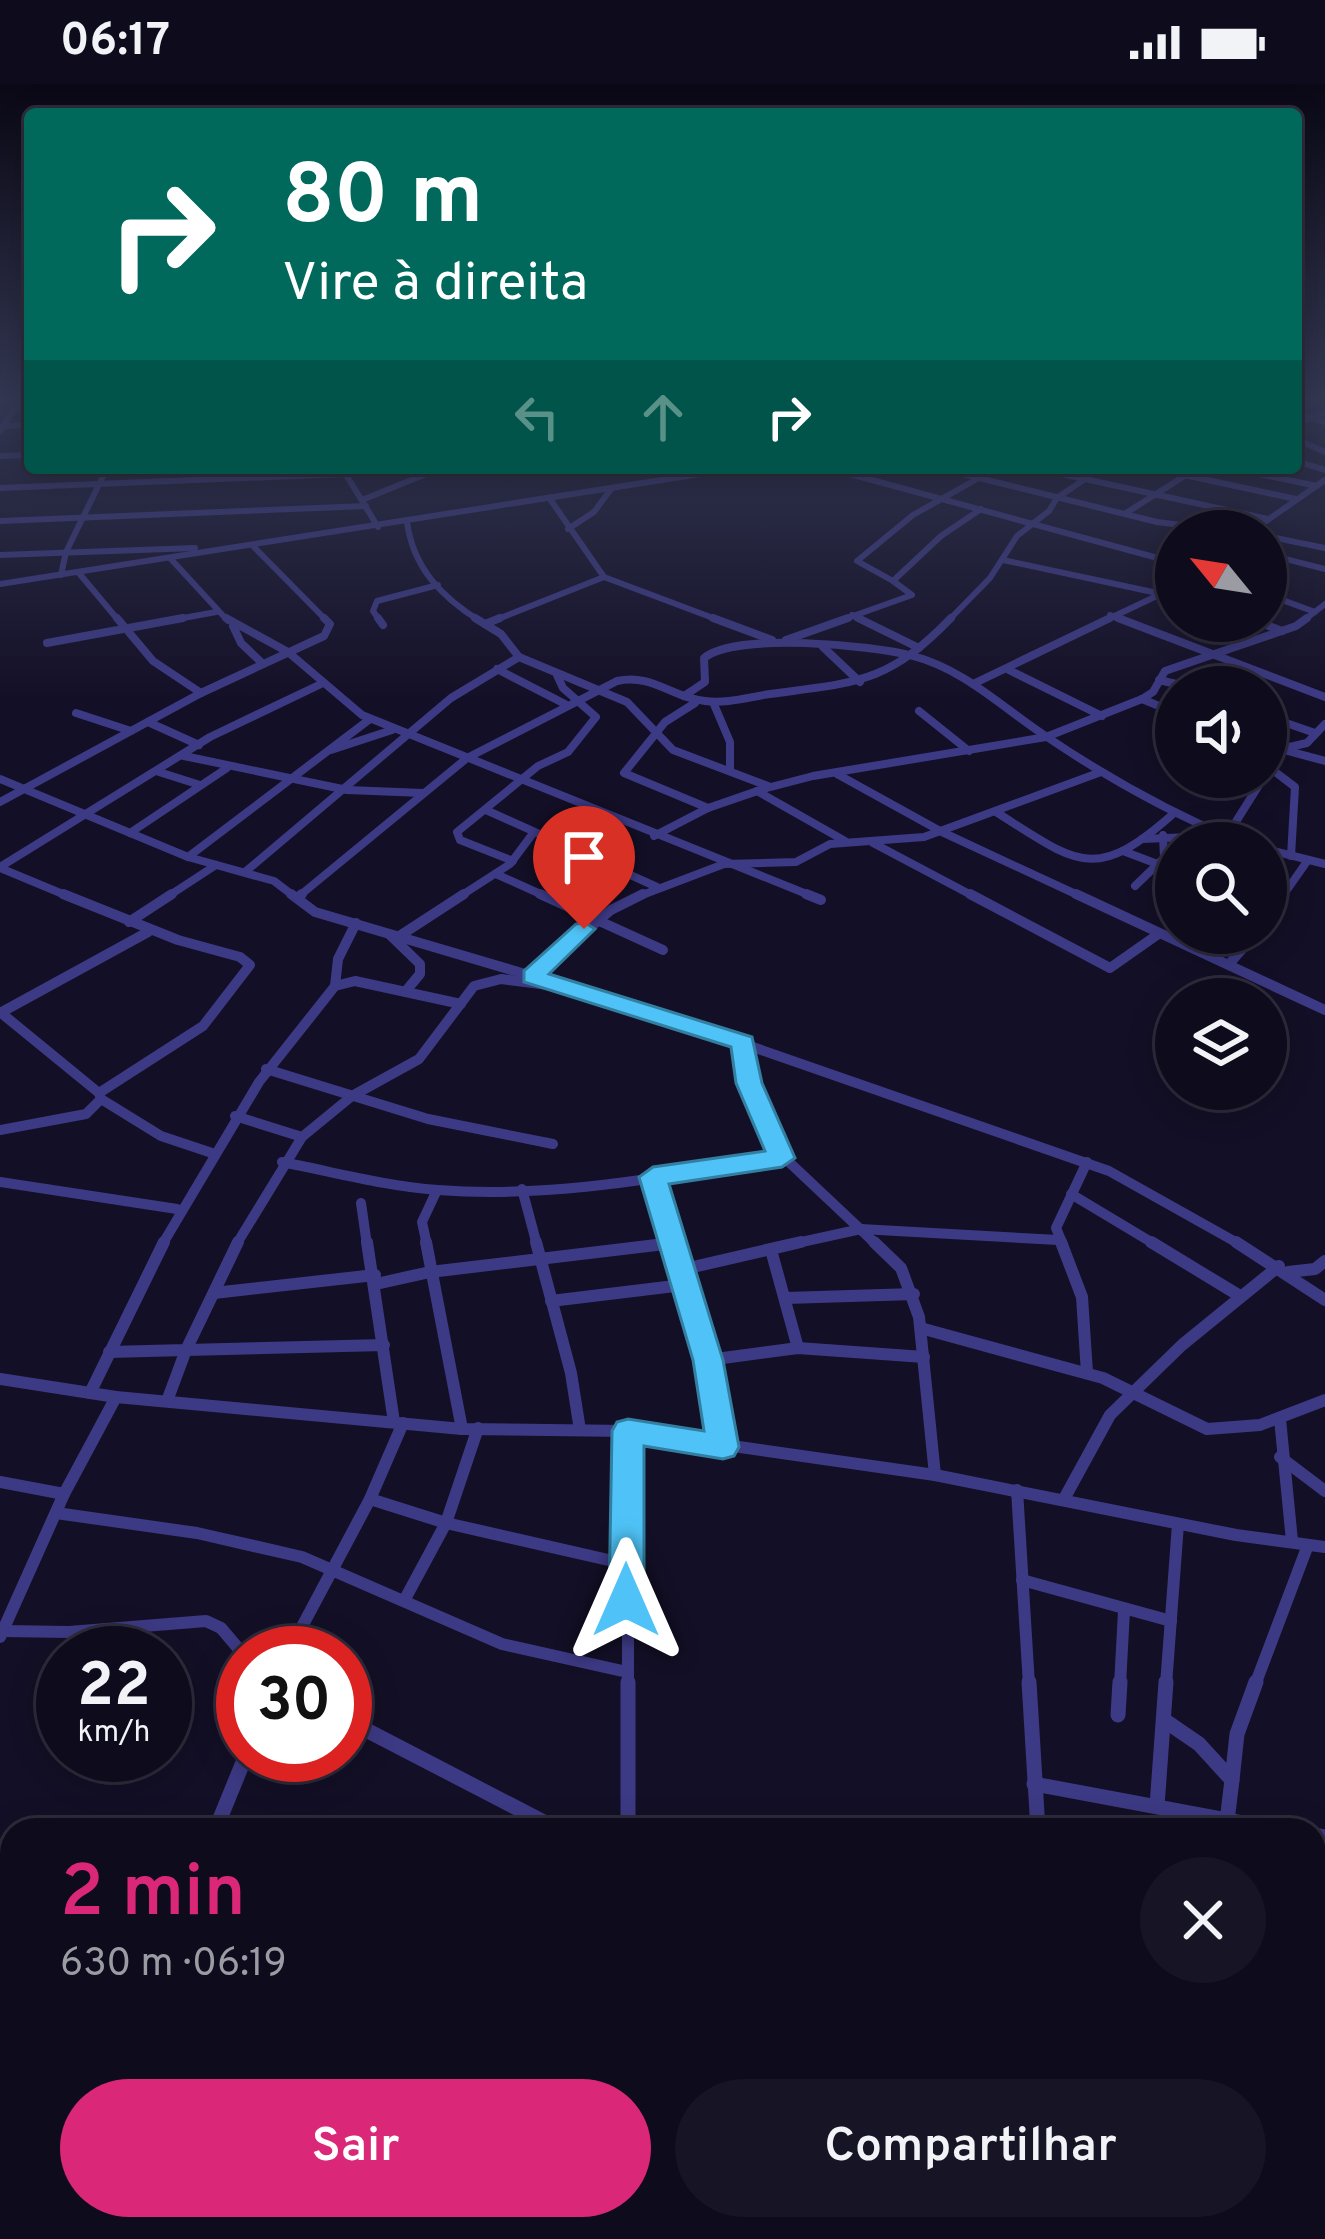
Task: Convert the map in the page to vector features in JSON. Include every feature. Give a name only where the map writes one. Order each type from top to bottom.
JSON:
[{"type":"street","points":[[61,575],[66,552],[90,502]]},
{"type":"street","points":[[0,521],[364,502],[378,526]]},
{"type":"street","points":[[0,584],[534,502]]},
{"type":"street","points":[[552,502],[604,577],[779,641],[916,652]]},
{"type":"street","points":[[568,529],[602,502]]},
{"type":"street","points":[[684,696],[705,682],[704,658],[709,652],[779,641],[914,593],[856,564],[857,560],[937,502]]},
{"type":"street","points":[[957,502],[1155,557]]},
{"type":"street","points":[[708,808],[624,773],[680,709],[860,682],[916,652],[955,616],[1004,560],[1007,548],[1054,502]]},
{"type":"street","points":[[1074,502],[1155,521]]},
{"type":"street","points":[[1126,513],[1144,502]]},
{"type":"street","points":[[1190,502],[1228,510]]},
{"type":"street","points":[[893,581],[941,536],[981,508]]},
{"type":"street","points":[[407,522],[411,552],[452,604],[509,642],[519,657],[633,707],[673,750],[730,770],[748,782],[778,785]]},
{"type":"street","points":[[1287,540],[1325,548]]},
{"type":"street","points":[[0,802],[201,693],[324,636],[330,624],[253,546]]},
{"type":"street","points":[[0,555],[231,549]]},
{"type":"street","points":[[170,558],[233,626],[288,652],[370,719],[821,900]]},
{"type":"street","points":[[1287,559],[1325,569]]},
{"type":"street","points":[[1004,560],[1155,591]]},
{"type":"street","points":[[78,572],[153,662],[201,693]]},
{"type":"street","points":[[485,624],[604,577]]},
{"type":"street","points":[[383,625],[374,611],[377,601],[438,585]]},
{"type":"street","points":[[973,685],[1155,596]]},
{"type":"street","points":[[1287,602],[1315,612]]},
{"type":"street","points":[[1287,628],[1325,604]]},
{"type":"street","points":[[47,643],[216,612]]},
{"type":"street","points":[[852,615],[908,644],[1101,772],[1190,822]]},
{"type":"street","points":[[1110,615],[1247,666]]},
{"type":"street","points":[[233,626],[262,664]]},
{"type":"street","points":[[1178,666],[1247,642]]},
{"type":"street","points":[[897,653],[908,644]]},
{"type":"street","points":[[821,645],[860,682]]},
{"type":"street","points":[[245,872],[451,698],[519,657]]},
{"type":"street","points":[[497,670],[565,704]]},
{"type":"street","points":[[1009,670],[1102,716]]},
{"type":"street","points":[[513,861],[457,836],[538,766],[574,746],[596,717],[562,688],[557,675]]},
{"type":"street","points":[[296,898],[467,758],[565,704],[636,676],[699,703]]},
{"type":"street","points":[[1287,682],[1325,697]]},
{"type":"street","points":[[0,868],[260,710],[322,684]]},
{"type":"street","points":[[654,836],[708,808],[778,785],[1046,737],[1142,699],[1155,685]]},
{"type":"street","points":[[1142,699],[1155,704]]},
{"type":"street","points":[[712,702],[730,742],[730,770]]},
{"type":"street","points":[[919,711],[969,751]]},
{"type":"street","points":[[76,713],[131,730]]},
{"type":"street","points":[[188,857],[370,719]]},
{"type":"street","points":[[148,722],[199,745]]},
{"type":"street","points":[[1287,723],[1315,733]]},
{"type":"street","points":[[1287,749],[1307,743],[1325,724]]},
{"type":"street","points":[[317,755],[392,730]]},
{"type":"street","points":[[1287,751],[1325,761]]},
{"type":"street","points":[[184,756],[347,790],[424,792]]},
{"type":"street","points":[[130,833],[227,768]]},
{"type":"street","points":[[159,772],[200,785]]},
{"type":"street","points":[[834,772],[941,832],[1155,934]]},
{"type":"street","points":[[532,976],[596,921],[657,887],[724,864],[796,862],[844,842],[941,832],[1101,772]]},
{"type":"street","points":[[0,779],[188,857],[274,881],[315,912],[355,929],[392,933],[743,1042],[1087,1162],[1138,1185],[1284,1269],[1325,1300]]},
{"type":"street","points":[[1287,783],[1295,787],[1291,856]]},
{"type":"street","points":[[757,791],[844,842]]},
{"type":"street","points":[[486,810],[657,887]]},
{"type":"street","points":[[996,812],[1081,862],[1099,864],[1155,834]]},
{"type":"street","points":[[1168,822],[1173,814]]},
{"type":"street","points":[[392,933],[496,874],[513,861],[534,832]]},
{"type":"street","points":[[870,842],[1110,968],[1155,935]]},
{"type":"street","points":[[1123,851],[1155,863]]},
{"type":"street","points":[[1287,855],[1325,864]]},
{"type":"street","points":[[1287,890],[1308,860]]},
{"type":"street","points":[[777,884],[796,862]]},
{"type":"street","points":[[129,922],[216,865]]},
{"type":"street","points":[[0,868],[148,932],[240,957],[249,970],[203,1026],[114,1082],[86,1114],[0,1130]]},
{"type":"street","points":[[1135,886],[1155,869]]},
{"type":"street","points":[[496,874],[663,950]]},
{"type":"street","points":[[90,1394],[178,1209],[266,1070],[334,986],[338,959],[355,929]]},
{"type":"street","points":[[148,932],[0,1012],[100,1096],[161,1136],[212,1154]]},
{"type":"street","points":[[392,933],[420,964],[420,974],[405,992]]},
{"type":"street","points":[[1207,954],[1325,1010]]},
{"type":"street","points":[[1230,963],[1238,954]]},
{"type":"street","points":[[334,986],[355,981],[461,1004]]},
{"type":"street","points":[[167,1402],[214,1293],[282,1162],[302,1137],[352,1096],[419,1059],[474,986],[485,981],[564,986]]},
{"type":"street","points":[[743,1042],[749,1083],[782,1158],[902,1268],[914,1294],[924,1329],[934,1475]]},
{"type":"street","points":[[266,1070],[428,1119],[553,1144]]},
{"type":"street","points":[[88,1084],[114,1082]]},
{"type":"street","points":[[235,1116],[302,1137]]},
{"type":"street","points":[[282,1162],[437,1190],[572,1188],[782,1158]]},
{"type":"street","points":[[1087,1162],[1056,1228],[1082,1297],[1087,1373]]},
{"type":"street","points":[[653,1177],[708,1360],[723,1447]]},
{"type":"street","points":[[0,1182],[178,1209]]},
{"type":"street","points":[[405,1599],[446,1523],[470,1429],[430,1272],[424,1212],[412,1186]]},
{"type":"street","points":[[522,1189],[571,1373],[580,1430]]},
{"type":"street","points":[[424,1212],[437,1190]]},
{"type":"street","points":[[1071,1194],[1240,1296]]},
{"type":"street","points":[[303,1626],[370,1499],[398,1423],[361,1203]]},
{"type":"street","points":[[680,1270],[861,1229],[1058,1240]]},
{"type":"street","points":[[214,1293],[373,1270],[404,1277],[673,1243]]},
{"type":"street","points":[[771,1250],[797,1348]]},
{"type":"street","points":[[1064,1499],[1089,1447],[1133,1389],[1240,1296],[1284,1269],[1315,1269],[1325,1261]]},
{"type":"street","points":[[373,1270],[404,1277]]},
{"type":"street","points":[[551,1301],[683,1286]]},
{"type":"street","points":[[786,1298],[914,1294]]},
{"type":"street","points":[[924,1329],[1133,1389],[1186,1420],[1216,1431],[1280,1419],[1324,1403]]},
{"type":"street","points":[[110,1352],[384,1345]]},
{"type":"street","points":[[708,1360],[797,1348],[925,1357]]},
{"type":"street","points":[[0,1379],[116,1397],[470,1429],[628,1431],[934,1475],[1178,1524],[1325,1546]]},
{"type":"street","points":[[116,1397],[64,1494],[2,1634],[206,1621],[217,1626]]},
{"type":"street","points":[[1227,1818],[1237,1734],[1300,1543],[1279,1456],[1280,1419]]},
{"type":"street","points":[[628,1431],[628,1818]]},
{"type":"street","points":[[1279,1456],[1325,1491]]},
{"type":"street","points":[[0,1482],[64,1494]]},
{"type":"street","points":[[1017,1490],[1037,1818]]},
{"type":"street","points":[[370,1499],[446,1523],[626,1564]]},
{"type":"street","points":[[56,1514],[186,1533],[334,1568],[484,1638],[544,1657],[627,1672]]},
{"type":"street","points":[[1157,1806],[1178,1524]]},
{"type":"street","points":[[1022,1580],[1172,1622]]},
{"type":"street","points":[[1118,1714],[1124,1611]]},
{"type":"street","points":[[1164,1720],[1199,1744],[1232,1780]]},
{"type":"street","points":[[372,1733],[536,1818]]},
{"type":"street","points":[[220,1818],[235,1782]]},
{"type":"street","points":[[1034,1784],[1213,1818]]},
{"type":"route","points":[[584,929],[532,976],[743,1042],[749,1083],[772,1146],[782,1158],[653,1177],[708,1360],[723,1447],[628,1431],[626,1600]]}]
